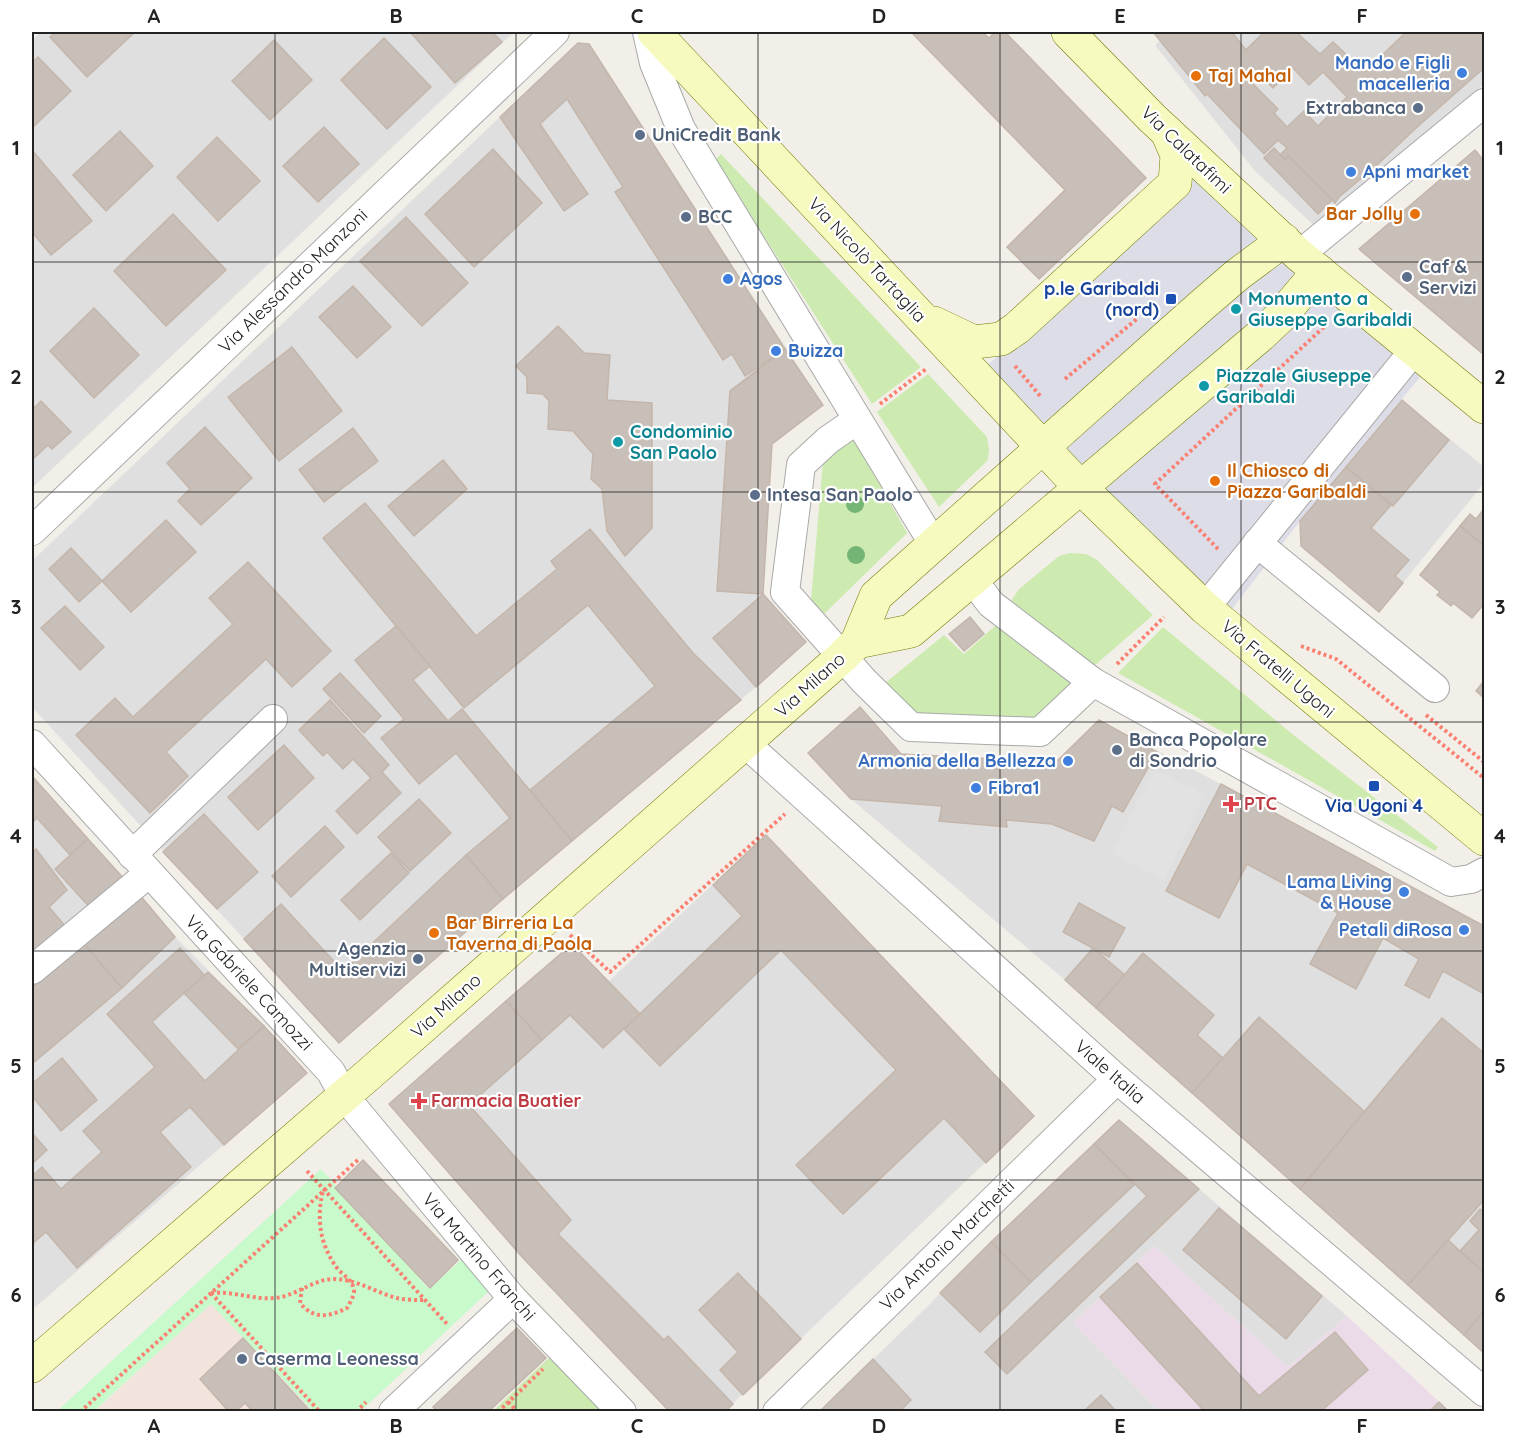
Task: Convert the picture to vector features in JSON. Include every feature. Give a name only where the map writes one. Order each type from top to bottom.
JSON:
[{"type":"main road","name":"Via Nicolò Tartaglia","points":[[654,32],[1081,488]]},
{"type":"main road","name":"Via Calatafimi","points":[[1074,35],[1167,132],[1301,256],[1485,407]]},
{"type":"main road","points":[[922,318],[974,342],[1001,339],[1017,328],[1175,183],[1177,155],[1167,132]]},
{"type":"main road","points":[[1043,447],[1208,300],[1301,256]]},
{"type":"main road","points":[[1081,488],[1280,317],[1301,256]]},
{"type":"main road","name":"Via Milano","points":[[32,1366],[344,1096],[849,650],[876,596],[1043,447]]},
{"type":"main road","name":"Via Milano","points":[[849,650],[911,631],[1081,488]]},
{"type":"main road","name":"Via Fratelli Ugoni","points":[[1081,488],[1205,608],[1485,839]]},
{"type":"street","name":"Via Alessandro Manzoni","points":[[32,531],[555,32]]},
{"type":"street","points":[[647,32],[654,63],[681,129],[868,413],[928,535]]},
{"type":"street","points":[[1301,256],[1480,114]]},
{"type":"street","points":[[1205,608],[1415,349]]},
{"type":"street","points":[[868,413],[828,440],[801,465],[785,592],[849,650],[911,727],[1040,732],[1100,687]]},
{"type":"street","points":[[1257,543],[1435,688]]},
{"type":"street","points":[[979,588],[991,604],[1100,687],[1451,882],[1471,879],[1485,872]]},
{"type":"street","points":[[32,970],[140,865],[273,718]]},
{"type":"street","name":"Viale Italia","points":[[744,742],[1117,1079],[1485,1392]]},
{"type":"street","name":"Via Gabriele Camozzi","points":[[32,744],[331,1072],[344,1096]]},
{"type":"street","name":"Via Antonio Marchetti","points":[[777,1412],[1117,1079]]},
{"type":"street","name":"Via Martino Franchi","points":[[344,1096],[513,1299],[622,1412]]},
{"type":"street","points":[[393,1412],[513,1299]]},
{"type":"path","points":[[1224,556],[1155,484],[1325,326]]},
{"type":"path","points":[[868,413],[930,366]]},
{"type":"path","points":[[1100,687],[1107,675],[1164,617]]},
{"type":"path","points":[[568,934],[610,972],[786,814]]},
{"type":"path","points":[[80,1412],[363,1155]]},
{"type":"path","points":[[307,1171],[448,1325]]},
{"type":"path","points":[[302,1288],[300,1303],[307,1311],[323,1316],[334,1315],[348,1308],[354,1293],[351,1281],[337,1269],[321,1236],[319,1207],[324,1190]]},
{"type":"path","points":[[211,1293],[226,1291],[276,1298],[322,1281],[334,1279],[351,1281],[396,1297],[425,1300]]},
{"type":"path","points":[[211,1293],[320,1412]]},
{"type":"path","points":[[498,1412],[545,1367]]},
{"type":"path","points":[[508,1402],[518,1412]]},
{"type":"shaded area","points":[[41,32],[514,32],[32,488],[32,40]]},
{"type":"shaded area","points":[[1171,32],[1484,32],[1484,84],[1319,230],[1255,171],[1155,45]]},
{"type":"shaded area","points":[[578,43],[589,44],[823,405],[772,445],[763,594],[806,642],[741,700],[503,899],[339,1043],[32,707],[32,561]]},
{"type":"shaded area","name":"Piazzale Giuseppe Garibaldi","points":[[1198,175],[1426,370],[1300,521],[1226,617],[981,371]]},
{"type":"shaded area","points":[[1402,400],[1484,467],[1484,483],[1379,612],[1301,546],[1300,521]]},
{"type":"shaded area","points":[[860,707],[902,754],[1056,762],[1099,720],[1484,926],[1484,1353],[1065,980],[851,799],[808,753]]},
{"type":"shaded area","points":[[1154,770],[1205,795],[1164,880],[1111,853]]},
{"type":"shaded area","points":[[32,776],[175,937],[264,1026],[307,1073],[32,1310]]},
{"type":"shaded area","points":[[766,835],[1034,1116],[725,1411],[670,1412],[523,1258],[389,1104],[572,944],[609,981]]},
{"type":"shaded area","points":[[1119,1120],[1347,1316],[1288,1367],[1154,1246],[1073,1323],[1159,1411],[819,1412],[991,1242]]},
{"type":"shaded area","points":[[1154,1246],[1288,1367],[1347,1316],[1449,1411],[1159,1411],[1073,1323]]},
{"type":"shaded area","points":[[211,1303],[313,1411],[94,1412]]},
{"type":"green space","points":[[721,154],[921,367],[872,404],[715,160]]},
{"type":"green space","points":[[928,374],[987,437],[989,449],[988,460],[939,507],[877,412]]},
{"type":"green space","points":[[853,437],[907,533],[824,614],[811,600],[823,462]]},
{"type":"green space","points":[[1070,553],[1086,554],[1097,560],[1153,615],[1034,718],[915,718],[884,684],[944,635],[964,654],[995,626],[1019,589],[1059,556]]},
{"type":"green space","points":[[1163,627],[1291,733],[1438,847],[1435,851],[1118,673]]},
{"type":"green space","points":[[321,1169],[429,1289],[462,1259],[490,1290],[361,1411],[313,1411],[211,1304],[94,1411],[56,1412]]},
{"type":"green space","points":[[552,1355],[607,1412],[492,1412]]},
{"type":"building","points":[[56,32],[135,32],[87,77],[50,37]]},
{"type":"building","points":[[492,32],[502,42],[455,83],[411,33]]},
{"type":"building","points":[[911,32],[982,32],[989,38],[995,32],[1005,32],[1146,178],[1039,279],[1007,247],[1065,190]]},
{"type":"building","points":[[1153,32],[1232,32],[1246,50],[1264,32],[1296,32],[1320,54],[1333,42],[1365,72],[1406,32],[1484,32],[1484,68],[1335,203],[1288,156],[1285,160],[1280,155],[1287,148],[1278,140],[1264,154],[1207,94],[1205,96]],"holes":[[[1253,67],[1273,88],[1293,68],[1309,85],[1323,72],[1347,97],[1318,126],[1304,111],[1287,127],[1274,113],[1278,109],[1244,75]]]},
{"type":"building","points":[[384,38],[431,87],[387,129],[341,80]]},
{"type":"building","points":[[274,40],[312,80],[270,120],[232,81]]},
{"type":"building","points":[[578,43],[589,44],[785,349],[745,376],[732,354],[723,360],[615,192],[623,187],[567,99],[540,124],[588,194],[564,211],[500,117]]},
{"type":"building","points":[[38,57],[71,91],[33,127],[32,63]]},
{"type":"building","points":[[324,127],[359,164],[318,202],[283,166]]},
{"type":"building","points":[[120,131],[153,166],[106,211],[73,175]]},
{"type":"building","points":[[217,137],[260,181],[218,221],[177,177]]},
{"type":"building","points":[[1274,148],[1285,160],[1288,156],[1332,200],[1318,214],[1264,158]]},
{"type":"building","points":[[493,149],[542,203],[474,267],[425,214]]},
{"type":"building","points":[[32,150],[92,221],[51,255],[32,232]]},
{"type":"building","points":[[1475,150],[1484,161],[1484,355],[1359,249]]},
{"type":"building","points":[[173,214],[226,270],[166,326],[114,271]]},
{"type":"building","points":[[406,217],[468,283],[422,326],[360,261]]},
{"type":"building","points":[[353,286],[391,327],[357,358],[319,317]]},
{"type":"building","points":[[94,308],[139,355],[94,398],[50,351]]},
{"type":"building","name":"Condominio San Paolo","points":[[558,326],[584,353],[610,355],[607,400],[652,403],[652,528],[625,556],[607,531],[602,489],[591,479],[593,454],[573,431],[548,429],[549,401],[543,394],[527,393],[527,377],[516,366]]},
{"type":"building","points":[[292,347],[342,411],[279,461],[228,397]]},
{"type":"building","points":[[785,349],[823,405],[772,444],[763,594],[717,591],[730,391]]},
{"type":"building","points":[[1402,400],[1449,440],[1393,506],[1346,467]]},
{"type":"building","points":[[41,401],[71,432],[52,449],[48,445],[32,460],[32,410]]},
{"type":"building","points":[[205,427],[252,478],[201,525],[178,501],[190,489],[167,463]]},
{"type":"building","points":[[353,428],[378,461],[324,502],[299,470]]},
{"type":"building","points":[[443,460],[467,489],[414,536],[388,506]]},
{"type":"building","points":[[1346,467],[1391,505],[1371,528],[1409,560],[1395,576],[1403,583],[1379,612],[1301,546],[1300,521]]},
{"type":"building","points":[[365,503],[476,636],[557,569],[551,561],[590,529],[693,653],[741,700],[572,841],[530,790],[655,686],[588,605],[464,708],[323,538]]},
{"type":"building","points":[[1484,509],[1484,546],[1460,526],[1470,514],[1476,519]]},
{"type":"building","points":[[166,520],[196,552],[131,612],[102,581]]},
{"type":"building","points":[[1460,526],[1484,546],[1484,604],[1472,618],[1453,603],[1451,606],[1437,595],[1440,592],[1420,575]]},
{"type":"building","points":[[71,548],[102,581],[79,602],[49,569]]},
{"type":"building","points":[[248,562],[331,651],[292,687],[266,659],[166,752],[188,776],[150,813],[76,735],[115,698],[133,717],[233,624],[209,598]]},
{"type":"building","points":[[763,594],[806,642],[756,687],[713,638]]},
{"type":"building","points":[[65,606],[104,647],[80,670],[41,628]]},
{"type":"building","points":[[970,617],[984,634],[964,651],[949,634]]},
{"type":"building","points":[[396,626],[430,666],[413,680],[448,721],[462,709],[572,841],[503,899],[466,855],[510,818],[456,753],[419,784],[381,738],[404,719],[355,660]]},
{"type":"building","points":[[340,673],[381,716],[364,733],[323,689]]},
{"type":"building","points":[[1484,681],[1484,698],[1476,691]]},
{"type":"building","points":[[330,700],[389,765],[382,772],[401,793],[357,834],[336,811],[371,778],[353,759],[343,769],[327,752],[323,756],[299,730]]},
{"type":"building","points":[[860,707],[901,754],[1056,762],[1099,720],[1157,752],[1123,812],[1112,806],[1094,841],[1052,824],[1006,820],[1007,827],[939,821],[942,806],[851,799],[808,753]]},
{"type":"building","points":[[284,745],[314,778],[258,830],[228,797]]},
{"type":"building","points":[[32,776],[88,839],[70,855],[37,818],[32,823]]},
{"type":"building","points":[[1221,784],[1484,926],[1484,994],[1443,971],[1429,998],[1405,985],[1419,959],[1383,938],[1356,989],[1310,964],[1338,913],[1247,864],[1219,918],[1166,891]]},
{"type":"building","points":[[419,799],[451,833],[410,871],[378,837]]},
{"type":"building","points":[[204,814],[258,872],[217,909],[163,852]]},
{"type":"building","points":[[325,826],[344,847],[291,897],[272,876]]},
{"type":"building","points":[[766,835],[1034,1116],[986,1163],[944,1118],[843,1214],[796,1165],[896,1070],[781,950],[660,1066],[624,1029],[742,916],[713,885]]},
{"type":"building","points":[[88,839],[126,881],[93,911],[55,869]]},
{"type":"building","points":[[36,849],[67,890],[49,907],[71,933],[32,966],[32,853]]},
{"type":"building","points":[[391,853],[409,873],[360,920],[341,900]]},
{"type":"building","points":[[466,855],[503,899],[339,1043],[244,939],[281,904],[343,971]]},
{"type":"building","points":[[139,894],[175,937],[122,988],[83,943]]},
{"type":"building","points":[[1079,903],[1125,928],[1109,957],[1063,932]]},
{"type":"building","points":[[83,943],[122,988],[32,1064],[32,987]]},
{"type":"building","points":[[572,944],[640,1014],[603,1048],[570,1015],[542,1040],[506,1001]]},
{"type":"building","points":[[180,948],[204,975],[152,1022],[205,1081],[264,1026],[307,1073],[224,1145],[190,1107],[160,1132],[191,1167],[77,1268],[46,1232],[32,1244],[32,1176],[42,1167],[61,1189],[102,1152],[83,1131],[155,1067],[107,1014]]},
{"type":"building","points":[[1093,948],[1125,975],[1096,1008],[1065,980]]},
{"type":"building","points":[[1143,953],[1214,1015],[1197,1035],[1223,1058],[1192,1093],[1096,1008]]},
{"type":"building","points":[[208,972],[264,1026],[238,1049],[184,993]]},
{"type":"building","points":[[506,1001],[542,1040],[469,1105],[571,1220],[558,1234],[664,1340],[668,1336],[733,1404],[725,1412],[670,1412],[523,1258],[389,1104]]},
{"type":"building","points":[[1259,1017],[1365,1112],[1300,1189],[1192,1093]]},
{"type":"building","points":[[1442,1018],[1484,1053],[1484,1200],[1408,1285],[1300,1189]]},
{"type":"building","points":[[62,1058],[97,1100],[61,1131],[32,1096],[32,1084]]},
{"type":"building","points":[[1119,1120],[1199,1189],[1007,1374],[985,1352],[1147,1196],[1094,1144]]},
{"type":"building","points":[[32,1133],[47,1150],[32,1164]]},
{"type":"building","points":[[1094,1144],[1134,1185],[1031,1282],[991,1242]]},
{"type":"building","points":[[363,1160],[458,1260],[430,1288],[335,1188]]},
{"type":"building","points":[[1219,1208],[1322,1296],[1286,1339],[1183,1250]]},
{"type":"building","points":[[1480,1209],[1484,1213],[1484,1273],[1460,1251],[1479,1230],[1470,1221]]},
{"type":"building","points":[[1448,1240],[1484,1273],[1484,1311],[1464,1335],[1408,1285]]},
{"type":"building","points":[[991,1242],[1031,1282],[980,1332],[940,1293]]},
{"type":"building","points":[[1137,1263],[1259,1396],[1335,1332],[1368,1370],[1320,1412],[1205,1412],[1100,1297]]},
{"type":"building","points":[[738,1273],[801,1339],[743,1395],[720,1370],[738,1352],[699,1310]]},
{"type":"building","points":[[1484,1311],[1484,1353],[1464,1335]]},
{"type":"building","points":[[517,1328],[546,1358],[488,1412],[438,1412],[433,1407]]},
{"type":"building","name":"Caserma Leonessa","points":[[243,1338],[311,1412],[253,1412],[245,1403],[235,1412],[229,1412],[200,1379]]},
{"type":"building","points":[[873,1359],[911,1400],[899,1412],[819,1412]]},
{"type":"building","points":[[1101,1395],[1117,1412],[1083,1412]]},
{"type":"building","points":[[1439,1402],[1449,1412],[1429,1412]]},
{"type":"place","name":"Mando e Figli macelleria","points":[[1462,73]]},
{"type":"place","name":"Taj Mahal","points":[[1196,76]]},
{"type":"place","name":"Extrabanca","points":[[1418,108]]},
{"type":"place","name":"UniCredit Bank","points":[[640,135]]},
{"type":"place","name":"Apni market","points":[[1351,172]]},
{"type":"place","name":"Bar Jolly","points":[[1415,214]]},
{"type":"place","name":"BCC","points":[[686,217]]},
{"type":"place","name":"Caf & Servizi","points":[[1407,277]]},
{"type":"place","name":"Agos","points":[[728,279]]},
{"type":"place","name":"p.le Garibaldi (nord)","points":[[1171,299]]},
{"type":"place","name":"Monumento a Giuseppe Garibaldi","points":[[1236,309]]},
{"type":"place","name":"Buizza","points":[[776,351]]},
{"type":"place","name":"Piazzale Giuseppe Garibaldi","points":[[1204,386]]},
{"type":"place","name":"Condominio San Paolo","points":[[618,442]]},
{"type":"place","name":"Il Chiosco di Piazza Garibaldi","points":[[1215,481]]},
{"type":"place","name":"Intesa San Paolo","points":[[755,495]]},
{"type":"place","name":"Banca Popolare di Sondrio","points":[[1117,750]]},
{"type":"place","name":"Armonia della Bellezza","points":[[1068,761]]},
{"type":"place","name":"Via Ugoni 4","points":[[1374,786]]},
{"type":"place","name":"Fibra1","points":[[976,788]]},
{"type":"place","name":"PTC","points":[[1231,804]]},
{"type":"place","name":"Lama Living & House","points":[[1404,892]]},
{"type":"place","name":"Petali diRosa","points":[[1464,930]]},
{"type":"place","name":"Bar Birreria La Taverna di Paola","points":[[434,933]]},
{"type":"place","name":"Agenzia Multiservizi","points":[[418,959]]},
{"type":"place","name":"Farmacia Buatier","points":[[419,1101]]},
{"type":"place","name":"Caserma Leonessa","points":[[242,1359]]}]
